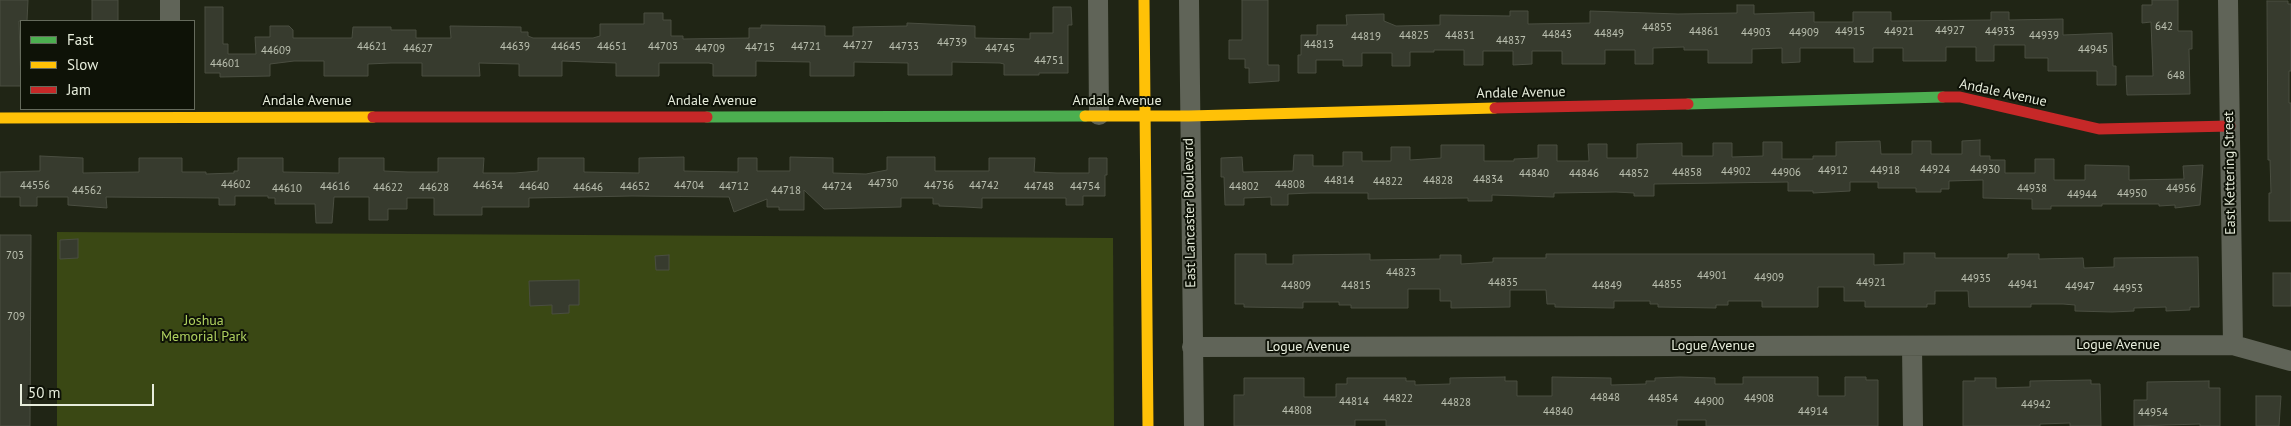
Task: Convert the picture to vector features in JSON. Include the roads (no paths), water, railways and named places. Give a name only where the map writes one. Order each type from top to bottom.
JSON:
[{"type":"street","points":[[170,0],[170,20]]},
{"type":"street","points":[[1098,0],[1100,115]]},
{"type":"street","points":[[1144,0],[1148,426]]},
{"type":"street","name":"East Lancaster Boulevard","points":[[1189,0],[1194,426]]},
{"type":"street","name":"East Kettering Street","points":[[2228,0],[2234,345]]},
{"type":"street","name":"Andale Avenue","points":[[0,118],[169,113],[1189,116],[1960,97],[2099,129],[2230,126]]},
{"type":"street","name":"Logue Avenue","points":[[1192,347],[2234,345],[2291,361]]},
{"type":"street","points":[[1912,346],[1913,426]]},
{"type":"park label","name":"Joshua Memorial Park","points":[[204,330]]}]
